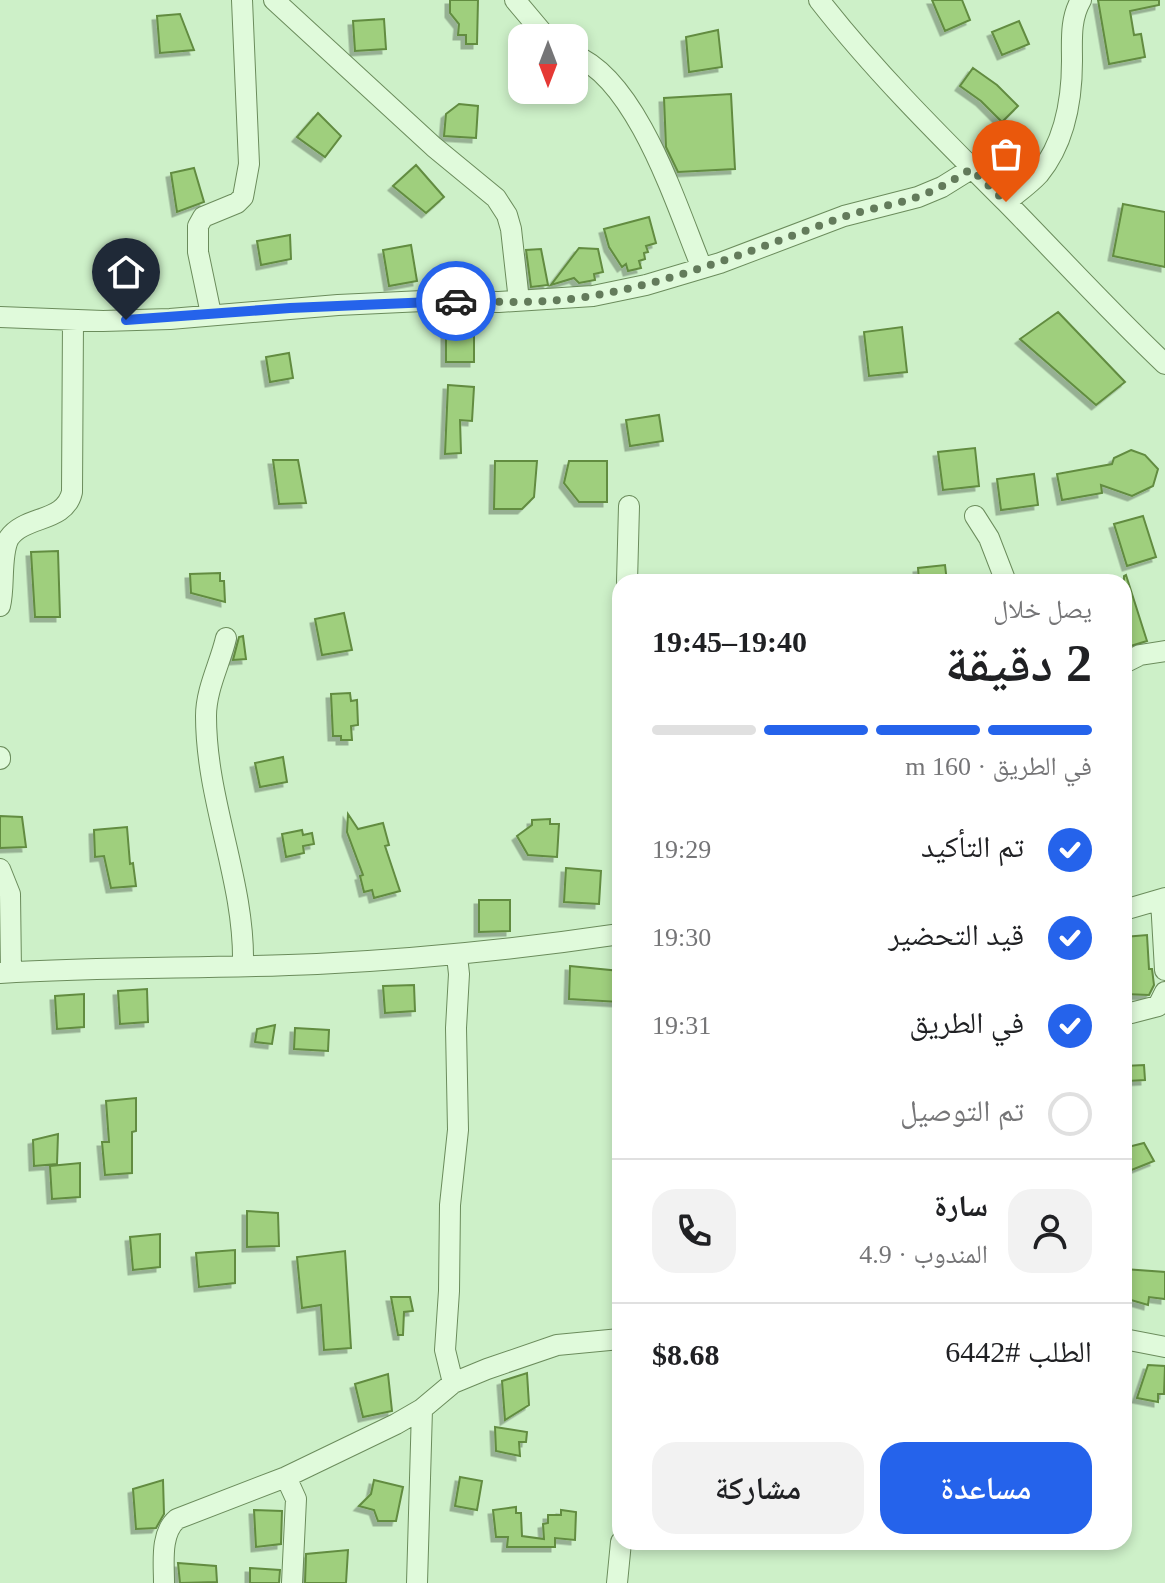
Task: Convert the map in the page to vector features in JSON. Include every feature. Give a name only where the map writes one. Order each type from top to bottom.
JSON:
[{"type":"street","points":[[211,314],[196,239],[198,226],[203,217],[237,203],[243,197],[249,164],[242,0]]},
{"type":"street","points":[[274,0],[434,147],[496,198],[507,215],[511,229],[519,301]]},
{"type":"street","points":[[515,0],[535,24]]},
{"type":"street","points":[[819,0],[860,52],[971,169],[1165,364]]},
{"type":"street","points":[[1006,202],[1037,176],[1053,155],[1063,130],[1072,67],[1072,29],[1081,0]]},
{"type":"street","points":[[588,64],[607,77],[643,127],[702,268]]},
{"type":"street","points":[[0,317],[170,319],[409,301],[519,301],[593,296],[646,285],[702,268],[844,216],[918,197],[971,169]]},
{"type":"street","points":[[0,606],[4,550],[8,539],[17,530],[63,510],[70,501],[73,320]]},
{"type":"street","points":[[627,574],[629,506]]},
{"type":"street","points":[[975,516],[989,538],[1003,574]]},
{"type":"street","points":[[226,638],[205,712],[210,776],[241,920],[243,965]]},
{"type":"street","points":[[1132,659],[1165,651]]},
{"type":"street","points":[[0,869],[10,894],[6,972],[315,964],[457,956],[612,935]]},
{"type":"street","points":[[1132,908],[1163,899],[1165,970]]},
{"type":"street","points":[[453,1383],[445,1350],[450,1205],[458,1130],[457,956]]},
{"type":"street","points":[[1132,1013],[1158,1006],[1165,992]]},
{"type":"street","points":[[1132,1338],[1165,1347]]},
{"type":"street","points":[[164,1583],[167,1532],[177,1519],[286,1477],[396,1424],[422,1409],[453,1383],[544,1348],[612,1340]]},
{"type":"street","points":[[417,1583],[422,1409]]},
{"type":"street","points":[[286,1477],[296,1499],[292,1583]]},
{"type":"street","points":[[617,1583],[620,1550]]},
{"type":"building","points":[[450,0],[478,0],[477,44],[466,44],[466,35],[458,35],[459,24],[450,13]]},
{"type":"building","points":[[932,0],[962,0],[970,20],[945,31]]},
{"type":"building","points":[[1098,0],[1159,0],[1159,5],[1130,11],[1134,35],[1141,34],[1145,57],[1109,64]]},
{"type":"building","points":[[180,14],[194,50],[160,53],[157,16]]},
{"type":"building","points":[[384,19],[386,49],[355,51],[353,21]]},
{"type":"building","points":[[1019,21],[1029,44],[1002,55],[992,32]]},
{"type":"building","points":[[718,30],[722,67],[689,72],[686,37]]},
{"type":"building","points":[[973,68],[997,85],[1018,106],[1002,122],[960,86]]},
{"type":"building","points":[[731,94],[735,169],[678,172],[666,147],[664,98]]},
{"type":"building","points":[[459,104],[478,106],[476,138],[444,136],[446,114]]},
{"type":"building","points":[[318,113],[341,136],[325,157],[297,137]]},
{"type":"building","points":[[416,165],[444,197],[426,213],[393,186]]},
{"type":"building","points":[[194,168],[204,202],[177,212],[171,173]]},
{"type":"building","points":[[1123,204],[1165,212],[1165,267],[1113,256]]},
{"type":"building","points":[[649,217],[656,243],[646,246],[648,252],[644,253],[645,259],[639,261],[641,268],[628,271],[626,264],[622,267],[609,247],[604,229]]},
{"type":"building","points":[[290,235],[291,259],[261,265],[257,241]]},
{"type":"building","points":[[411,245],[417,281],[389,286],[383,250]]},
{"type":"building","points":[[579,248],[598,249],[603,272],[594,274],[595,280],[579,283],[574,278],[551,285]]},
{"type":"building","points":[[541,249],[548,285],[531,287],[526,250]]},
{"type":"building","points":[[1058,312],[1125,382],[1096,405],[1020,339]]},
{"type":"building","points":[[902,327],[907,372],[869,376],[864,332]]},
{"type":"building","points":[[446,328],[474,328],[474,362],[446,362]]},
{"type":"building","points":[[289,353],[293,378],[270,382],[266,357]]},
{"type":"building","points":[[448,385],[474,387],[472,421],[460,420],[461,453],[445,454]]},
{"type":"building","points":[[659,415],[663,441],[630,446],[626,420]]},
{"type":"building","points":[[975,448],[979,486],[943,490],[938,452]]},
{"type":"building","points":[[1131,450],[1145,455],[1158,469],[1153,486],[1132,496],[1101,485],[1102,493],[1062,500],[1057,474],[1112,464],[1114,458]]},
{"type":"building","points":[[273,460],[298,460],[306,503],[279,504]]},
{"type":"building","points":[[495,461],[537,461],[534,497],[522,509],[494,509]]},
{"type":"building","points":[[569,461],[607,461],[607,502],[579,502],[564,483]]},
{"type":"building","points":[[1034,474],[1038,505],[1001,510],[997,479]]},
{"type":"building","points":[[1143,516],[1156,557],[1127,566],[1114,524]]},
{"type":"building","points":[[58,551],[60,617],[35,617],[31,552]]},
{"type":"building","points":[[945,565],[946,574],[918,574],[918,568]]},
{"type":"building","points":[[220,573],[220,581],[224,581],[225,602],[191,593],[190,574]]},
{"type":"building","points":[[1132,594],[1147,641],[1132,646]]},
{"type":"building","points":[[344,613],[352,650],[322,655],[315,619]]},
{"type":"building","points":[[243,636],[246,659],[233,660],[239,637]]},
{"type":"building","points":[[350,693],[351,701],[357,700],[358,725],[351,726],[352,740],[341,740],[341,736],[333,736],[331,694]]},
{"type":"building","points":[[283,757],[287,782],[260,787],[255,763]]},
{"type":"building","points":[[348,814],[358,829],[383,823],[389,845],[385,846],[400,891],[374,898],[372,890],[364,892],[360,876],[363,875],[347,832]]},
{"type":"building","points":[[0,816],[22,817],[26,847],[0,848]]},
{"type":"building","points":[[550,819],[550,824],[559,824],[557,857],[528,855],[517,836],[532,825],[532,820]]},
{"type":"building","points":[[127,827],[130,864],[133,863],[136,886],[111,888],[104,856],[95,857],[94,830]]},
{"type":"building","points":[[302,830],[303,835],[312,833],[314,844],[303,846],[304,853],[286,857],[282,834]]},
{"type":"building","points":[[566,868],[601,871],[599,904],[564,902]]},
{"type":"building","points":[[479,900],[510,900],[510,931],[479,932]]},
{"type":"building","points":[[1147,935],[1149,969],[1152,969],[1154,985],[1149,995],[1132,994],[1132,936]]},
{"type":"building","points":[[570,966],[612,970],[612,1002],[569,999]]},
{"type":"building","points":[[414,985],[415,1011],[385,1013],[383,986]]},
{"type":"building","points":[[147,989],[148,1022],[120,1024],[118,991]]},
{"type":"building","points":[[84,994],[84,1027],[57,1029],[55,996]]},
{"type":"building","points":[[275,1025],[272,1044],[255,1042],[257,1029]]},
{"type":"building","points":[[295,1028],[329,1030],[328,1051],[294,1049]]},
{"type":"building","points":[[1144,1065],[1145,1080],[1132,1081],[1132,1066]]},
{"type":"building","points":[[136,1098],[132,1173],[105,1175],[102,1142],[109,1142],[106,1101]]},
{"type":"building","points":[[58,1134],[57,1164],[34,1166],[33,1140]]},
{"type":"building","points":[[1144,1143],[1154,1161],[1132,1170],[1132,1146]]},
{"type":"building","points":[[80,1163],[80,1197],[52,1199],[50,1166]]},
{"type":"building","points":[[247,1211],[278,1213],[279,1246],[247,1247]]},
{"type":"building","points":[[160,1234],[160,1267],[133,1270],[130,1237]]},
{"type":"building","points":[[235,1250],[235,1283],[199,1287],[196,1253]]},
{"type":"building","points":[[345,1251],[351,1348],[324,1350],[321,1305],[302,1308],[297,1257]]},
{"type":"building","points":[[1132,1270],[1165,1272],[1165,1299],[1149,1297],[1148,1305],[1132,1300]]},
{"type":"building","points":[[391,1297],[410,1297],[413,1311],[404,1312],[403,1335],[398,1335]]},
{"type":"building","points":[[1148,1365],[1165,1366],[1164,1394],[1158,1394],[1158,1402],[1137,1398]]},
{"type":"building","points":[[527,1373],[529,1405],[505,1420],[502,1381]]},
{"type":"building","points":[[388,1374],[392,1411],[363,1417],[355,1384]]},
{"type":"building","points":[[495,1427],[527,1432],[526,1442],[519,1442],[520,1456],[496,1451]]},
{"type":"building","points":[[460,1477],[482,1481],[477,1510],[455,1506]]},
{"type":"building","points":[[163,1480],[164,1514],[156,1528],[136,1529],[133,1489]]},
{"type":"building","points":[[374,1480],[403,1487],[396,1521],[378,1521],[374,1510],[359,1506],[371,1494]]},
{"type":"building","points":[[516,1507],[516,1513],[521,1513],[522,1536],[544,1539],[543,1524],[548,1523],[548,1515],[561,1515],[561,1510],[576,1512],[575,1540],[555,1538],[555,1547],[507,1547],[508,1537],[496,1537],[493,1510]]},
{"type":"building","points":[[254,1510],[282,1511],[281,1544],[256,1547]]},
{"type":"building","points":[[348,1550],[346,1583],[305,1583],[306,1554]]},
{"type":"building","points":[[178,1563],[216,1566],[217,1582],[180,1583]]},
{"type":"building","points":[[250,1568],[280,1570],[279,1583],[250,1583]]},
{"type":"way so far","points":[[456,301],[553,300],[593,296],[646,285],[720,263],[844,216],[918,197],[971,169],[1006,202]]},
{"type":"route","points":[[126,320],[170,319],[266,309],[456,301]]}]
